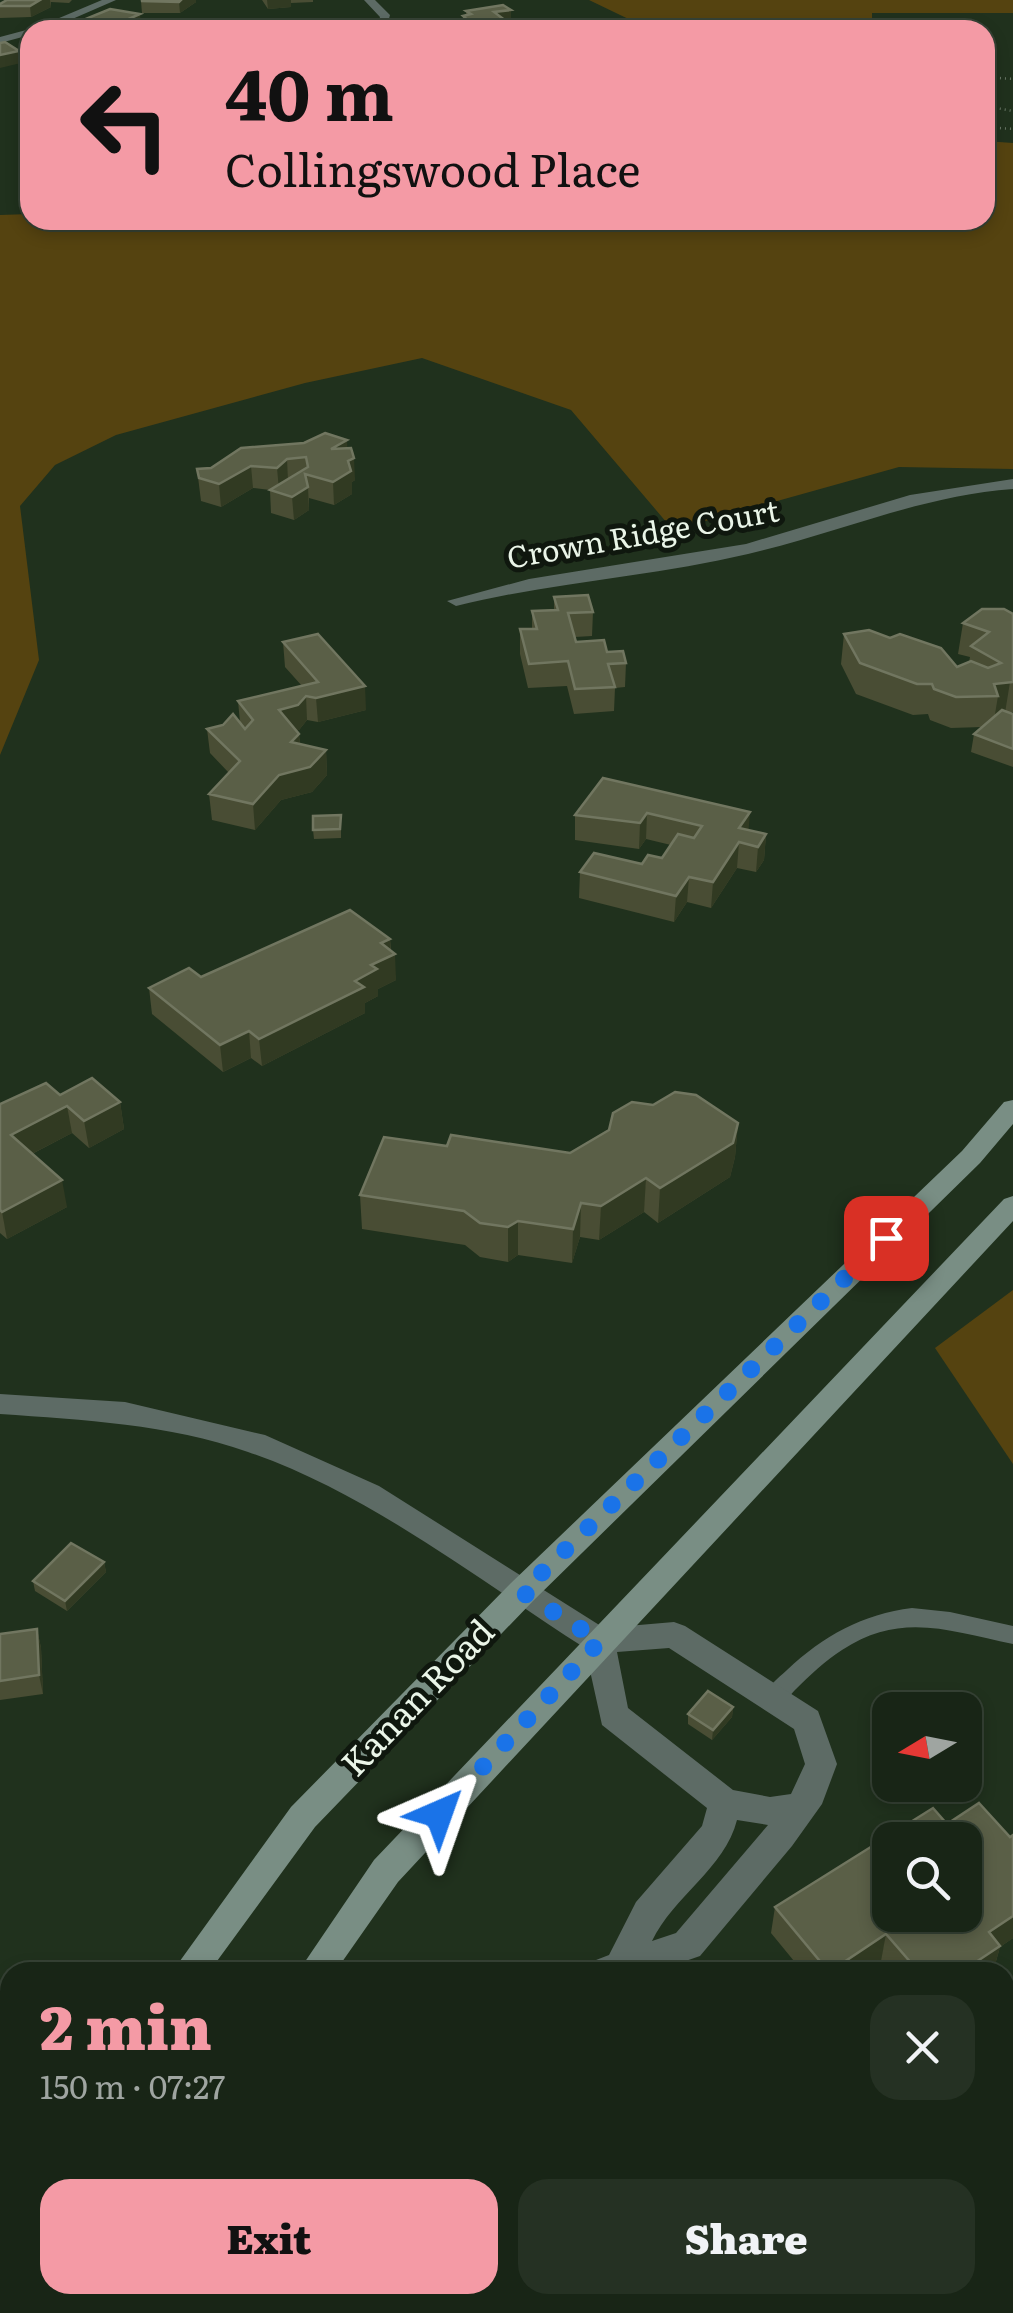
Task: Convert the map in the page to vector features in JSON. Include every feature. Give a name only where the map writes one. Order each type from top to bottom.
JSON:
[{"type":"main road","name":"Kanan Road","points":[[196,1962],[302,1817],[522,1592],[971,1157],[1013,1108]]},
{"type":"main road","points":[[322,1962],[386,1872],[1013,1205]]},
{"type":"street","points":[[62,20],[111,0]]},
{"type":"street","points":[[369,0],[385,20]]},
{"type":"street","name":"Crown Ridge Court","points":[[456,601],[552,577],[747,549],[940,490],[1013,484]]},
{"type":"street","points":[[0,1404],[125,1412],[255,1443],[369,1494],[600,1641],[674,1635],[807,1721],[821,1764],[800,1808],[688,1945],[643,1962]]},
{"type":"street","points":[[600,1641],[612,1716],[725,1803],[770,1812],[800,1808]]},
{"type":"street","points":[[624,1962],[648,1913],[717,1833],[725,1803]]},
{"type":"lane","points":[[772,1699],[827,1647],[863,1629],[911,1617],[1013,1635]]},
{"type":"shaded area","points":[[589,0],[1013,0],[1013,13],[872,13],[872,20],[631,20]]},
{"type":"shaded area","points":[[995,142],[1013,143],[1013,469],[899,467],[673,530],[571,410],[422,358],[305,383],[116,435],[55,465],[20,506],[39,660],[0,755],[0,215],[20,214],[20,230],[995,230]]},
{"type":"shaded area","points":[[1013,1290],[1013,1464],[935,1348]]},
{"type":"building","points":[[7,0],[40,0],[30,6],[0,6]]},
{"type":"building","points":[[503,5],[511,10],[494,12],[505,20],[468,20],[463,16],[471,14],[466,11]]},
{"type":"building","points":[[110,9],[140,14],[126,20],[83,20]]},
{"type":"building","points":[[0,43],[19,51],[0,55]]},
{"type":"building","points":[[325,433],[347,440],[331,449],[351,448],[351,471],[333,482],[305,474],[308,487],[292,497],[270,490],[308,467],[306,457],[287,459],[277,468],[251,466],[219,484],[199,478],[197,469],[211,468],[241,448],[304,443]]},
{"type":"building","points":[[588,595],[593,612],[568,613],[576,642],[604,640],[607,652],[623,651],[626,663],[608,664],[615,687],[575,689],[568,661],[529,664],[520,629],[537,629],[532,611],[558,610],[554,597]]},
{"type":"building","points":[[982,609],[1004,609],[1013,614],[1013,682],[994,684],[998,696],[956,697],[934,689],[932,684],[917,684],[860,663],[844,634],[869,630],[890,638],[900,634],[941,648],[957,667],[971,661],[988,668],[1001,663],[971,646],[989,632],[963,623]]},
{"type":"building","points":[[318,634],[365,686],[316,698],[306,696],[298,705],[279,710],[299,734],[291,742],[326,750],[310,767],[279,775],[253,804],[209,794],[240,761],[207,729],[223,725],[233,714],[245,729],[253,720],[238,701],[318,682],[283,642]]},
{"type":"building","points":[[1002,710],[1013,714],[1013,749],[974,734]]},
{"type":"building","points":[[603,778],[750,812],[739,828],[766,834],[758,847],[739,842],[713,882],[689,877],[676,896],[580,872],[594,853],[642,864],[648,855],[662,858],[678,834],[694,838],[702,826],[647,813],[640,823],[575,815]]},
{"type":"building","points":[[341,815],[340,829],[313,830],[313,816]]},
{"type":"building","points":[[350,910],[390,939],[381,943],[395,954],[371,965],[377,969],[355,981],[364,987],[259,1039],[249,1031],[220,1045],[149,988],[189,968],[201,977]]},
{"type":"building","points":[[92,1078],[120,1102],[84,1121],[67,1106],[11,1135],[62,1180],[2,1212],[0,1104],[46,1083],[60,1095]]},
{"type":"building","points":[[675,1092],[696,1095],[738,1123],[733,1143],[660,1188],[646,1178],[601,1206],[581,1203],[573,1229],[518,1221],[508,1227],[480,1223],[464,1211],[360,1195],[384,1137],[447,1146],[451,1135],[570,1153],[609,1130],[613,1113],[632,1102],[653,1105]]},
{"type":"building","points":[[71,1543],[104,1562],[65,1601],[33,1581]]},
{"type":"building","points":[[37,1629],[39,1675],[0,1681],[0,1634]]},
{"type":"building","points":[[708,1691],[733,1707],[713,1730],[688,1714]]},
{"type":"building","points":[[979,1803],[1010,1837],[1013,1835],[1013,1916],[989,1932],[1000,1946],[976,1962],[910,1962],[886,1934],[844,1962],[821,1962],[775,1907],[872,1846],[872,1932],[982,1932],[982,1822],[950,1822]]},
{"type":"building","points":[[933,1808],[945,1822],[911,1822]]},
{"type":"route","points":[[439,1814],[600,1641],[522,1592],[886,1238]]}]
